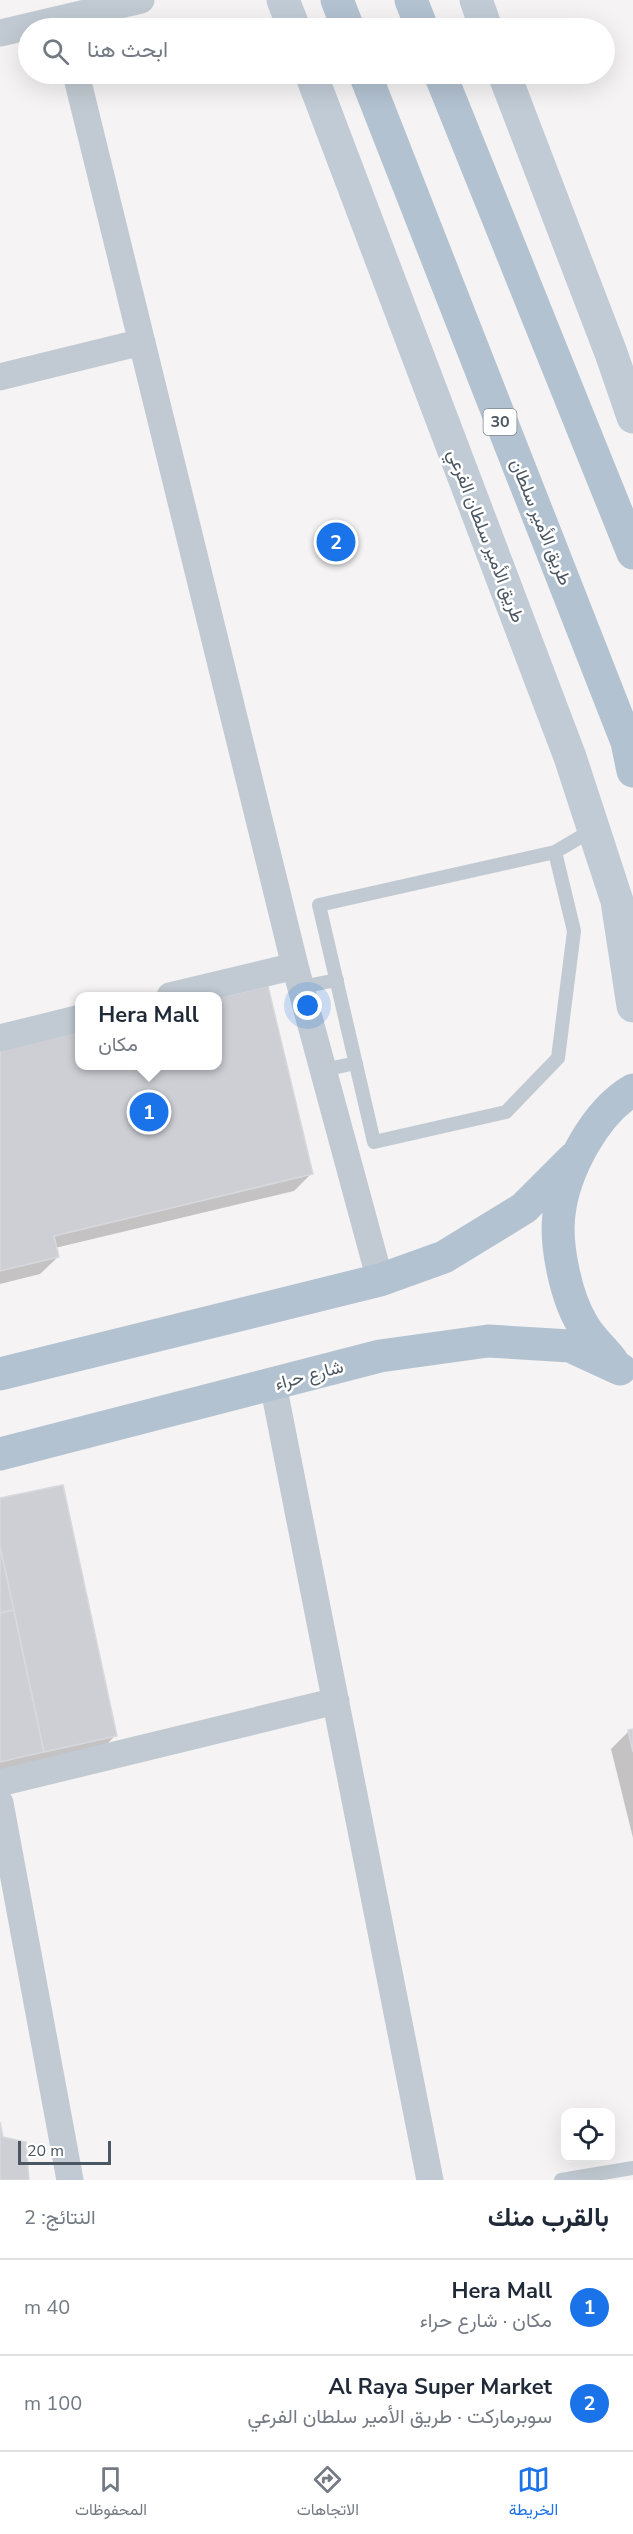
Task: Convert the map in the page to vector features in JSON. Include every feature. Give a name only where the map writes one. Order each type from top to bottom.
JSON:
[{"type":"main road","points":[[283,0],[290,18]]},
{"type":"main road","points":[[336,0],[344,18]]},
{"type":"main road","points":[[411,0],[418,18]]},
{"type":"main road","points":[[476,0],[482,18]]},
{"type":"main road","name":"طريق الأمير سلطان الفرعي","points":[[315,84],[566,746],[617,901],[633,1006]]},
{"type":"main road","name":"طريق الأمير سلطان","points":[[369,84],[622,731],[633,771]]},
{"type":"main road","points":[[444,84],[633,553]]},
{"type":"main road","points":[[508,84],[611,353],[633,417]]},
{"type":"main road","points":[[0,1374],[380,1280],[444,1257],[524,1208],[574,1158],[597,1123],[631,1083]]},
{"type":"main road","points":[[574,1158],[559,1214],[562,1271],[583,1325],[626,1374]]},
{"type":"main road","name":"شارع حراء","points":[[0,1454],[380,1356],[488,1341],[570,1346],[626,1374]]},
{"type":"street","points":[[81,18],[141,0]]},
{"type":"street","points":[[0,33],[18,30]]},
{"type":"street","points":[[78,84],[298,977],[380,1280]]},
{"type":"street","points":[[0,378],[142,342]]},
{"type":"street","points":[[197,992],[298,977]]},
{"type":"street","points":[[0,1038],[75,1019]]},
{"type":"street","points":[[273,1384],[430,2180]]},
{"type":"street","points":[[0,1783],[336,1701]]},
{"type":"street","points":[[0,1803],[70,2180]]},
{"type":"lane","points":[[555,852],[573,930],[558,1058],[506,1112],[374,1142],[319,905],[555,852],[594,830]]},
{"type":"lane","points":[[298,977],[337,980]]},
{"type":"lane","points":[[323,1070],[356,1063]]},
{"type":"lane","points":[[561,2180],[633,2168]]},
{"type":"building","points":[[268,986],[313,1174],[54,1236],[59,1257],[0,1271],[0,1050],[75,1032],[75,1070],[222,1070],[222,997]]},
{"type":"building","points":[[63,1485],[117,1736],[44,1752],[0,1546],[0,1498]]},
{"type":"building","points":[[0,1546],[14,1610],[0,1613]]},
{"type":"building","points":[[14,1610],[44,1752],[0,1762],[0,1613]]},
{"type":"building","points":[[633,1729],[633,1752],[628,1730]]},
{"type":"building","points":[[0,2122],[3,2137],[26,2142],[29,2180],[0,2180]]},
{"type":"place","name":"Al Raya Super Market","points":[[336,542]]},
{"type":"place","name":"Hera Mall","points":[[149,1112]]}]
